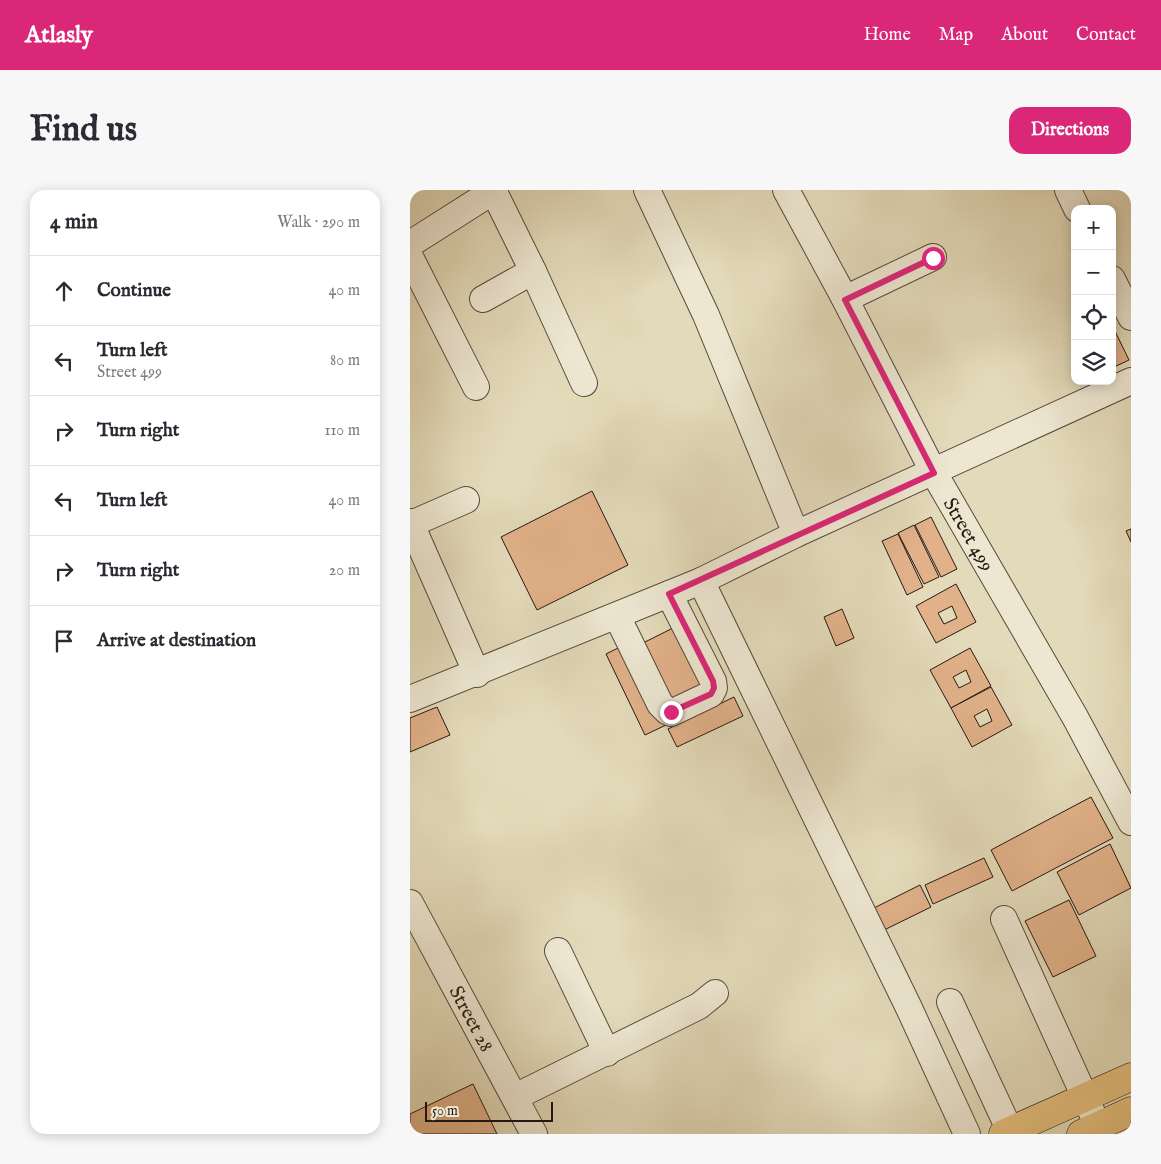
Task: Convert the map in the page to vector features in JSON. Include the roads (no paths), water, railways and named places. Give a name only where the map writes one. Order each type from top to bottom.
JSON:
[{"type":"main road","points":[[1006,1132],[1131,1077]]},
{"type":"main road","points":[[1085,1131],[1131,1111]]},
{"type":"street","points":[[410,244],[494,190],[534,271],[584,383]]},
{"type":"street","points":[[647,190],[706,315],[796,534]]},
{"type":"street","name":"Street 499","points":[[786,190],[934,473],[1075,717],[1131,822]]},
{"type":"street","points":[[1068,190],[1075,205]]},
{"type":"street","points":[[410,258],[476,387]]},
{"type":"street","points":[[845,300],[933,258]]},
{"type":"street","points":[[484,299],[534,271]]},
{"type":"street","points":[[1116,287],[1131,317]]},
{"type":"street","points":[[410,699],[477,674],[701,581],[796,534],[1128,389]]},
{"type":"street","points":[[466,500],[410,523],[477,674]]},
{"type":"street","points":[[701,581],[909,1008],[967,1134]]},
{"type":"street","points":[[617,616],[660,704],[666,711],[671,712],[711,694],[714,688],[713,681],[669,594]]},
{"type":"street","name":"Street 28","points":[[410,903],[534,1134]]},
{"type":"street","points":[[1004,919],[1085,1131]]},
{"type":"street","points":[[558,951],[607,1053]]},
{"type":"street","points":[[515,1097],[699,1006],[716,993]]},
{"type":"street","points":[[950,1002],[1006,1132]]}]
